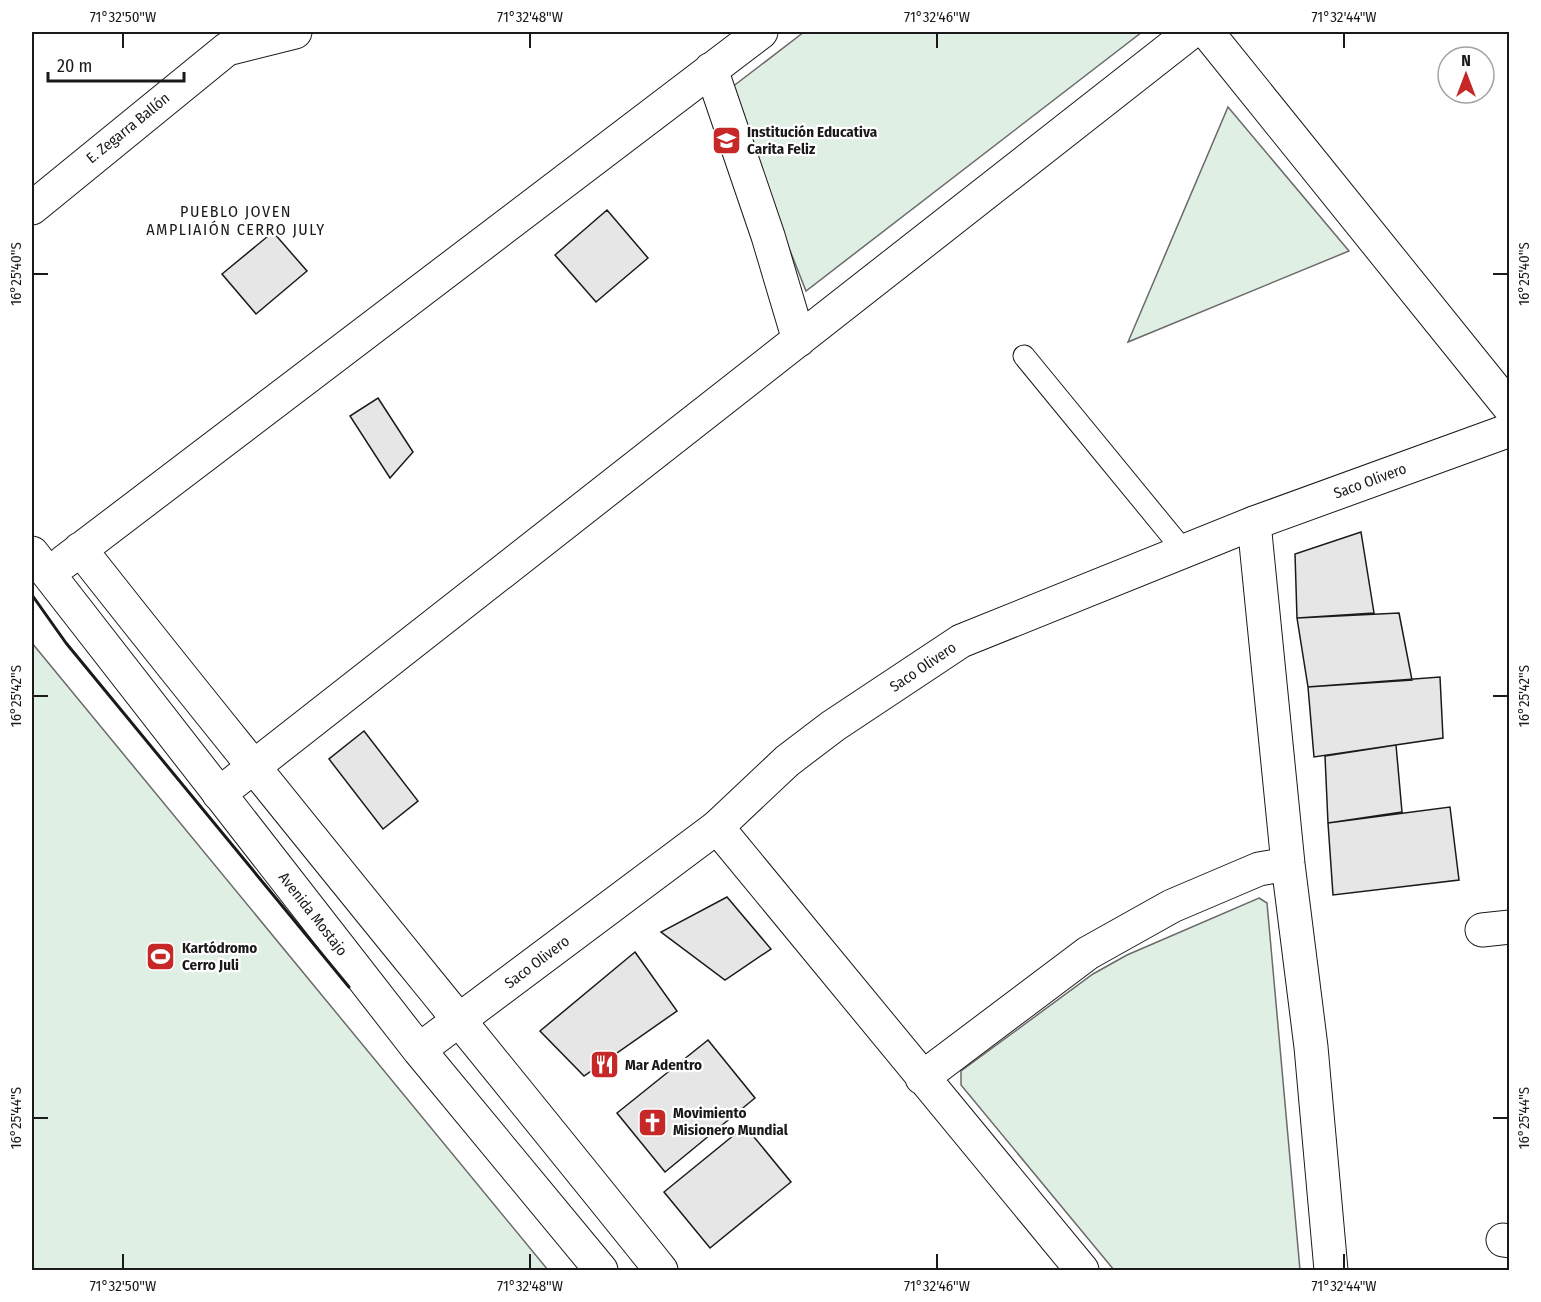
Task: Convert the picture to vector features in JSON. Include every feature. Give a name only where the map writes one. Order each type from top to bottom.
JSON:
[{"type":"street","name":"E. Zegarra Ballón","points":[[32,208],[236,40],[295,32]]},
{"type":"street","points":[[40,564],[80,549],[761,32]]},
{"type":"street","points":[[219,794],[1191,32]]},
{"type":"street","points":[[1207,32],[1509,408]]},
{"type":"street","points":[[711,69],[768,236],[799,340]]},
{"type":"street","name":"Saco Olivero","points":[[419,1050],[717,827],[787,761],[833,726],[961,641],[1254,523],[1509,430]]},
{"type":"street","points":[[1254,523],[1288,864],[1311,1047],[1331,1270]]},
{"type":"street","points":[[80,549],[253,769],[460,1019],[661,1270]]},
{"type":"street","name":"Avenida Mostajo","points":[[40,564],[419,1050],[601,1270]]},
{"type":"street","points":[[717,827],[921,1078],[1082,1270]]},
{"type":"street","points":[[921,1078],[1088,953],[1172,906],[1259,869],[1288,864]]},
{"type":"lane","points":[[1024,356],[1184,551]]},
{"type":"green space","points":[[804,32],[1142,32],[806,291],[727,91]]},
{"type":"green space","points":[[1228,107],[1349,251],[1128,342]]},
{"type":"green space","name":"Kartódromo Cerro Juli","points":[[32,643],[548,1270],[32,1270]]},
{"type":"green space","points":[[1259,898],[1267,903],[1300,1270],[1114,1270],[961,1085],[961,1071],[1093,974],[1127,955]]},
{"type":"building","points":[[607,210],[648,258],[596,302],[555,255]]},
{"type":"building","points":[[273,232],[307,271],[256,314],[222,274]]},
{"type":"building","points":[[378,398],[413,452],[390,478],[350,416]]},
{"type":"building","points":[[1361,532],[1374,613],[1297,618],[1295,554]]},
{"type":"building","points":[[1399,613],[1412,680],[1308,687],[1297,618]]},
{"type":"building","points":[[1440,677],[1443,738],[1314,757],[1308,687]]},
{"type":"building","points":[[364,731],[418,801],[383,829],[329,759]]},
{"type":"building","points":[[1396,745],[1402,812],[1328,823],[1325,756]]},
{"type":"building","points":[[1450,807],[1459,880],[1333,895],[1328,823]]},
{"type":"building","points":[[727,897],[771,949],[725,980],[661,932]]},
{"type":"building","points":[[635,952],[677,1011],[584,1076],[540,1031]]},
{"type":"building","points":[[708,1040],[755,1098],[665,1172],[617,1113]]},
{"type":"building","points":[[745,1126],[791,1182],[710,1248],[664,1192]]},
{"type":"wall","points":[[32,595],[66,643],[349,987]]},
{"type":"place","name":"Institución Educativa Carita Feliz","points":[[726,141]]},
{"type":"place","name":"Kartódromo Cerro Juli","points":[[161,957]]},
{"type":"place","name":"Mar Adentro","points":[[604,1065]]},
{"type":"place","name":"Movimiento Misionero Mundial","points":[[652,1122]]},
{"type":"district","name":"PUEBLO JOVEN AMPLIAIÓN CERRO JULY","points":[[236,220]]}]
